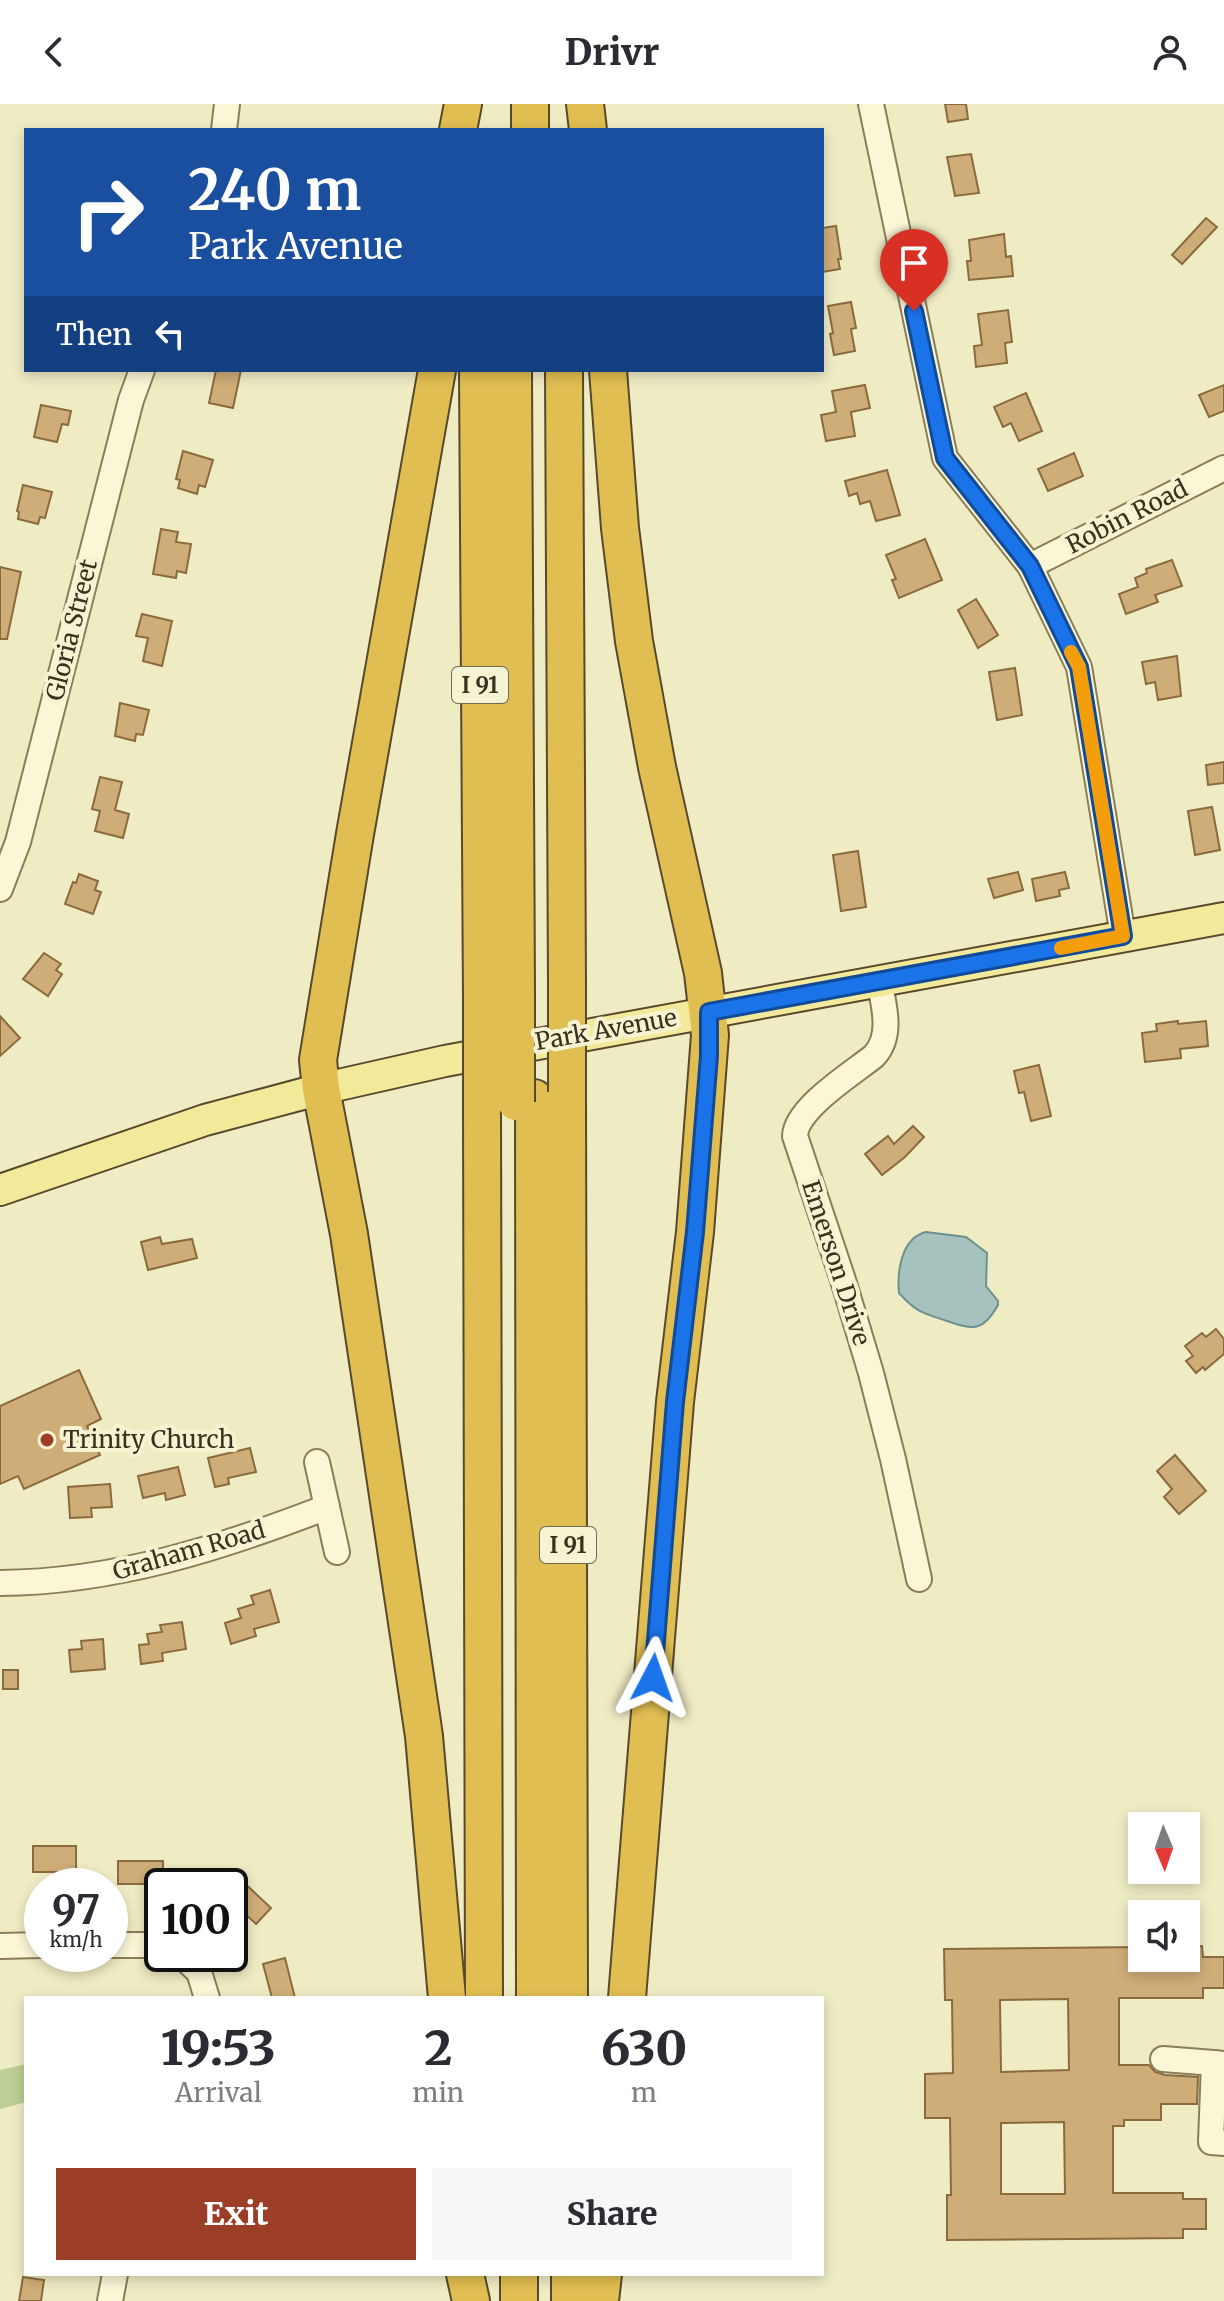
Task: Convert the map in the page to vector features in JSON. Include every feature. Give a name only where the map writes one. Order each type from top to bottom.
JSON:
[{"type":"highway","points":[[458,128],[463,104]]},
{"type":"highway","points":[[478,104],[478,128]]},
{"type":"highway","points":[[512,104],[512,128]]},
{"type":"highway","points":[[530,104],[530,128]]},
{"type":"highway","points":[[563,104],[563,128]]},
{"type":"highway","points":[[585,104],[588,128]]},
{"type":"highway","points":[[437,372],[320,1042],[321,1089],[352,1249],[422,1721],[447,1996]]},
{"type":"highway","name":"I 91","points":[[478,372],[525,993],[525,1100],[569,1996]]},
{"type":"highway","points":[[513,372],[525,993]]},
{"type":"highway","points":[[525,993],[531,372]]},
{"type":"highway","name":"I 91","points":[[484,1996],[525,1100],[525,993],[564,372]]},
{"type":"highway","points":[[608,372],[620,528],[634,641],[657,767],[700,957],[709,1012],[709,1056],[695,1232],[674,1417],[627,1996]]},
{"type":"highway","points":[[518,1996],[525,1100]]},
{"type":"highway","points":[[525,1100],[535,1996]]},
{"type":"highway","points":[[465,2276],[471,2301]]},
{"type":"highway","points":[[485,2276],[485,2301]]},
{"type":"highway","points":[[519,2276],[519,2301]]},
{"type":"highway","points":[[536,2276],[536,2301]]},
{"type":"highway","points":[[570,2276],[570,2301]]},
{"type":"highway","points":[[600,2301],[603,2276]]},
{"type":"main road","name":"Park Avenue","points":[[0,1190],[205,1120],[321,1089],[506,1048],[1224,918]]},
{"type":"street","points":[[224,128],[227,104]]},
{"type":"street","points":[[871,104],[945,458],[1030,566],[1079,667],[1123,936]]},
{"type":"street","name":"Gloria Street","points":[[0,889],[18,842],[131,400],[141,372]]},
{"type":"street","name":"Robin Road","points":[[1030,566],[1224,468]]},
{"type":"street","name":"Emerson Drive","points":[[879,981],[885,1019],[882,1046],[806,1111],[797,1123],[795,1136],[875,1388],[919,1579]]},
{"type":"street","points":[[317,1462],[337,1552]]},
{"type":"street","name":"Graham Road","points":[[0,1583],[88,1577],[166,1562],[235,1541],[327,1507]]},
{"type":"street","points":[[0,1946],[24,1945]]},
{"type":"street","points":[[199,1972],[206,1996]]},
{"type":"street","points":[[1163,2059],[1219,2063],[1211,2142],[1224,2143]]},
{"type":"street","points":[[110,2301],[115,2276]]},
{"type":"green space","points":[[24,2064],[24,2103],[0,2109],[0,2070]]},
{"type":"water","points":[[926,1232],[966,1237],[987,1253],[986,1286],[998,1305],[982,1324],[964,1326],[926,1314],[899,1293],[902,1257],[911,1241]]},
{"type":"building","points":[[945,104],[966,104],[968,119],[948,122]]},
{"type":"building","points":[[971,154],[979,193],[955,196],[947,157]]},
{"type":"building","points":[[1206,218],[1217,227],[1182,264],[1172,255]]},
{"type":"building","points":[[836,226],[840,269],[824,272],[824,228]]},
{"type":"building","points":[[1004,234],[1006,257],[1011,256],[1013,276],[969,280],[969,240]]},
{"type":"building","points":[[851,302],[856,328],[851,329],[855,351],[834,355],[828,306]]},
{"type":"building","points":[[1008,310],[1012,342],[1005,343],[1007,363],[976,367],[974,346],[982,345],[978,314]]},
{"type":"building","points":[[216,372],[241,372],[233,408],[209,403]]},
{"type":"building","points":[[865,385],[870,408],[851,412],[855,436],[826,441],[821,415],[836,412],[832,391]]},
{"type":"building","points":[[1224,385],[1224,411],[1209,417],[1199,395]]},
{"type":"building","points":[[1026,393],[1042,431],[1019,441],[1011,423],[1003,427],[994,407]]},
{"type":"building","points":[[41,405],[71,411],[68,425],[62,424],[57,442],[34,437]]},
{"type":"building","points":[[183,451],[213,460],[205,487],[199,485],[197,494],[178,488],[180,480],[176,479]]},
{"type":"building","points":[[1074,453],[1083,476],[1048,491],[1038,469]]},
{"type":"building","points":[[887,470],[900,515],[876,521],[870,501],[860,504],[857,493],[849,496],[845,481]]},
{"type":"building","points":[[23,485],[52,492],[45,518],[40,517],[38,524],[18,519]]},
{"type":"building","points":[[161,529],[178,532],[176,542],[191,544],[186,573],[177,571],[176,578],[153,574]]},
{"type":"building","points":[[925,539],[942,580],[899,598],[892,580],[896,579],[886,555]]},
{"type":"building","points":[[1172,560],[1182,586],[1155,595],[1158,602],[1126,614],[1119,594],[1138,587],[1135,578],[1147,573],[1146,569]]},
{"type":"building","points":[[0,567],[21,572],[7,639],[0,639]]},
{"type":"building","points":[[976,599],[998,635],[978,648],[958,610]]},
{"type":"building","points":[[142,614],[172,621],[162,666],[143,661],[148,638],[136,636]]},
{"type":"building","points":[[1177,656],[1181,696],[1158,700],[1155,682],[1146,684],[1142,662]]},
{"type":"building","points":[[1015,668],[1022,715],[997,720],[989,672]]},
{"type":"building","points":[[120,703],[149,710],[143,735],[136,734],[135,741],[115,736]]},
{"type":"building","points":[[1224,762],[1224,783],[1208,785],[1206,765]]},
{"type":"building","points":[[100,777],[122,782],[115,810],[129,814],[123,838],[95,831],[100,811],[92,809]]},
{"type":"building","points":[[1212,807],[1220,850],[1195,855],[1188,811]]},
{"type":"building","points":[[858,851],[866,907],[841,911],[833,855]]},
{"type":"building","points":[[1018,872],[1023,890],[994,898],[988,879]]},
{"type":"building","points":[[1065,872],[1069,888],[1059,890],[1060,896],[1036,901],[1032,879]]},
{"type":"building","points":[[79,874],[98,881],[95,890],[101,892],[93,914],[65,904]]},
{"type":"building","points":[[44,953],[61,964],[56,970],[62,974],[48,996],[23,979]]},
{"type":"building","points":[[0,1016],[20,1038],[0,1056]]},
{"type":"building","points":[[1178,1021],[1178,1024],[1206,1021],[1208,1046],[1180,1049],[1181,1058],[1145,1062],[1142,1033],[1157,1031],[1156,1024]]},
{"type":"building","points":[[1039,1065],[1051,1116],[1031,1121],[1024,1092],[1019,1093],[1014,1071]]},
{"type":"building","points":[[913,1126],[924,1137],[882,1175],[865,1154],[888,1136],[894,1144]]},
{"type":"building","points":[[160,1237],[162,1244],[192,1239],[197,1258],[148,1270],[141,1242]]},
{"type":"building","points":[[1216,1329],[1224,1339],[1224,1354],[1205,1370],[1203,1367],[1196,1373],[1186,1361],[1193,1356],[1185,1346],[1202,1333],[1206,1337]]},
{"type":"building","name":"Trinity Church","points":[[79,1370],[101,1419],[87,1426],[100,1455],[24,1489],[18,1476],[0,1484],[0,1406]]},
{"type":"building","points":[[250,1448],[256,1472],[228,1478],[229,1484],[215,1487],[208,1458]]},
{"type":"building","points":[[1175,1455],[1206,1491],[1179,1514],[1164,1497],[1172,1489],[1157,1471]]},
{"type":"building","points":[[178,1467],[185,1495],[166,1500],[165,1493],[143,1498],[138,1476]]},
{"type":"building","points":[[110,1484],[112,1507],[91,1508],[92,1517],[70,1518],[68,1487]]},
{"type":"building","points":[[270,1590],[279,1622],[254,1629],[256,1636],[231,1644],[225,1623],[241,1618],[238,1609],[254,1604],[251,1596]]},
{"type":"building","points":[[182,1622],[186,1649],[162,1653],[163,1661],[141,1664],[139,1645],[149,1644],[147,1634],[162,1632],[160,1625]]},
{"type":"building","points":[[103,1639],[105,1669],[71,1672],[69,1650],[82,1649],[81,1641]]},
{"type":"building","points":[[3,1670],[18,1670],[18,1689],[3,1689]]},
{"type":"building","points":[[33,1846],[76,1846],[76,1868],[33,1868]]},
{"type":"building","points":[[118,1861],[163,1861],[163,1868],[144,1868],[144,1884],[128,1884],[128,1868],[118,1868]]},
{"type":"building","points":[[248,1886],[271,1908],[256,1924],[248,1917]]},
{"type":"building","points":[[1200,1946],[1203,1957],[1224,1957],[1224,1988],[1203,1988],[1203,1998],[1119,1998],[1119,2065],[1149,2065],[1155,2072],[1165,2075],[1198,2077],[1197,2104],[1161,2104],[1161,2120],[1124,2120],[1124,2126],[1113,2126],[1113,2193],[1183,2193],[1183,2199],[1206,2199],[1206,2229],[1183,2229],[1183,2238],[947,2240],[947,2195],[951,2195],[950,2118],[925,2118],[925,2074],[953,2073],[952,2000],[945,2000],[944,1949],[1128,1947],[1128,1972],[1200,1972]],"holes":[[[1068,1999],[1069,2070],[1001,2072],[1000,2000]],[[1064,2122],[1065,2194],[1001,2194],[1001,2123]]]},
{"type":"building","points":[[285,1958],[294,1996],[271,1996],[263,1964]]},
{"type":"building","points":[[23,2277],[44,2280],[41,2301],[19,2301]]},
{"type":"slow traffic","points":[[1061,948],[1123,936],[1079,667],[1071,652]]},
{"type":"place","name":"Trinity Church","points":[[47,1440]]},
{"type":"route","points":[[653,1678],[675,1402],[695,1232],[709,1056],[709,1012],[1123,936],[1079,667],[1030,566],[945,458],[914,311]]}]
